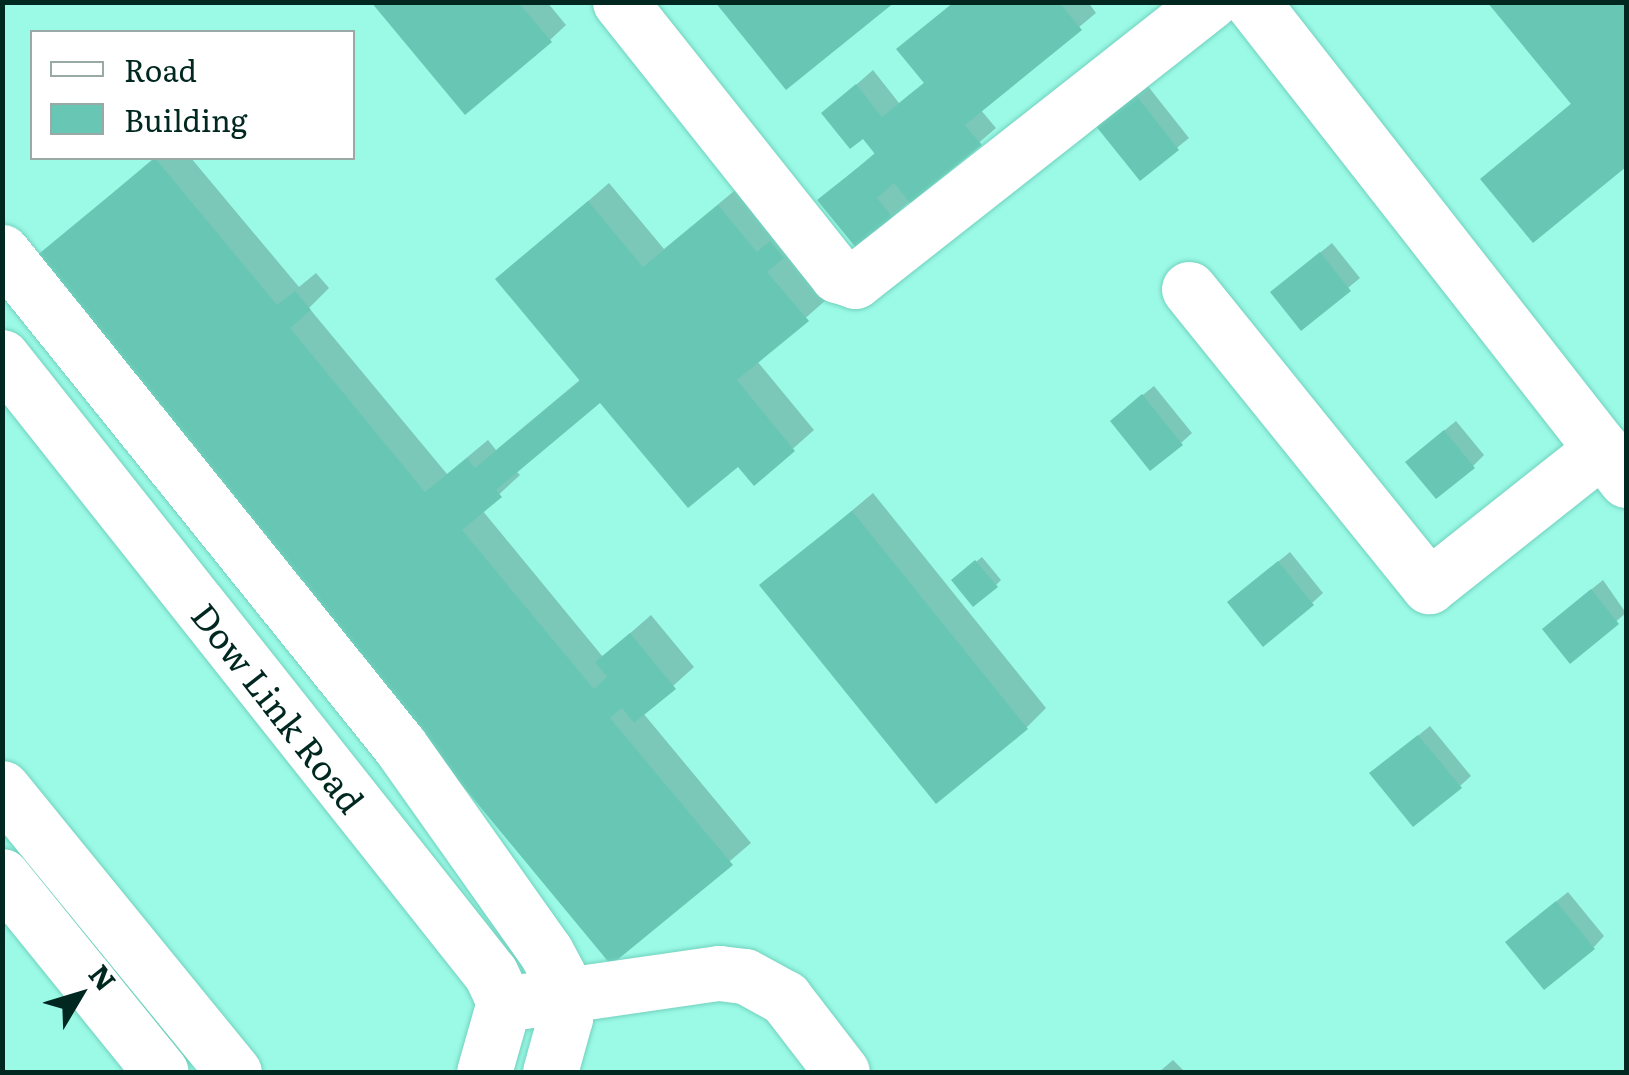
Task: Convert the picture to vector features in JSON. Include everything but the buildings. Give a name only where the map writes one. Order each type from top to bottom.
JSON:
[{"type":"lane","points":[[620,2],[837,276],[855,281],[1210,2]]},
{"type":"lane","points":[[1189,289],[1429,586],[1614,464],[1252,2]]},
{"type":"lane","points":[[2,252],[400,746],[546,952],[565,1018],[550,1072]]},
{"type":"lane","name":"Dow Link Road","points":[[2,358],[491,974],[504,1002]]},
{"type":"lane","points":[[2,788],[234,1072]]},
{"type":"lane","points":[[2,876],[161,1072]]},
{"type":"lane","points":[[484,1072],[504,1002],[562,999],[719,973],[745,976],[784,998],[842,1072]]}]
